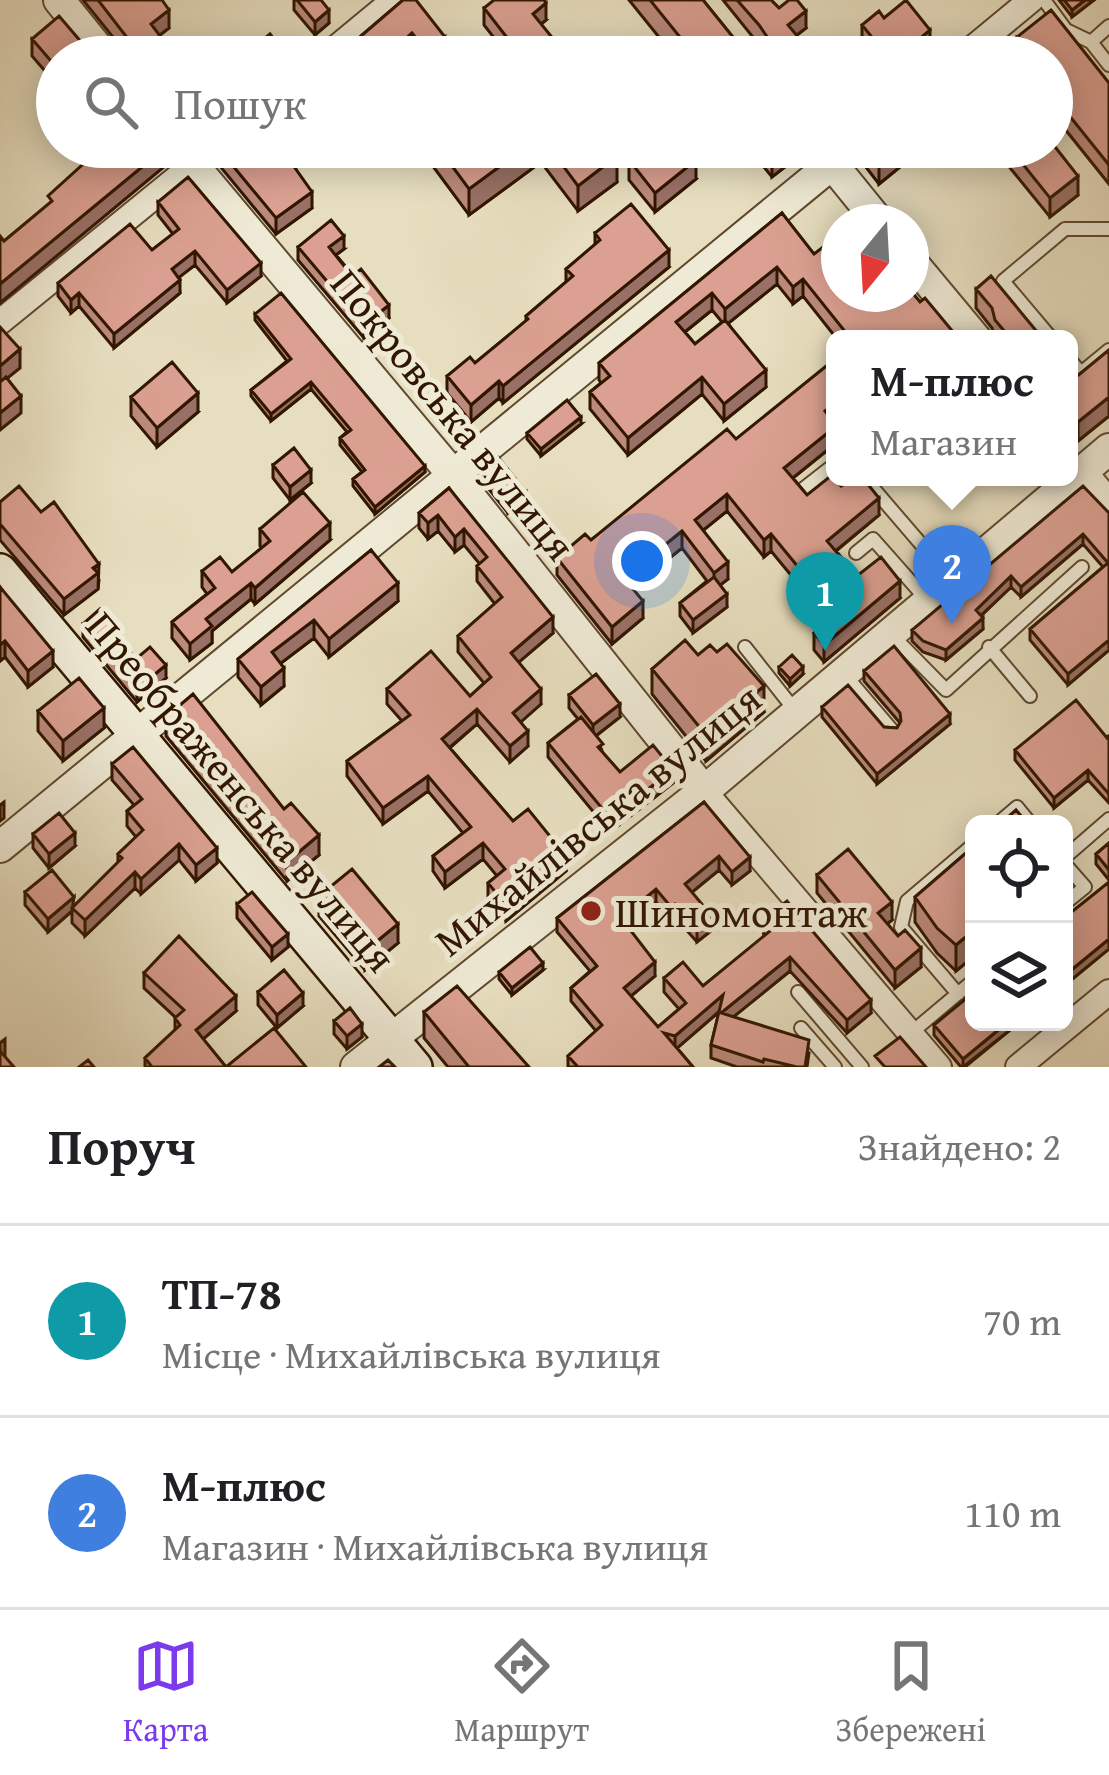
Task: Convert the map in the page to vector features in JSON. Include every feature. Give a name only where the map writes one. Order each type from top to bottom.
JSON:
[{"type":"main road","name":"Преображенська вулиця","points":[[0,571],[415,1067]]},
{"type":"street","points":[[59,0],[88,36]]},
{"type":"street","points":[[350,36],[394,0]]},
{"type":"street","points":[[987,36],[1031,0]]},
{"type":"street","points":[[0,322],[179,168]]},
{"type":"street","name":"Покровська вулиця","points":[[208,168],[704,790],[939,1067]]},
{"type":"street","points":[[0,847],[816,168]]},
{"type":"street","points":[[844,168],[867,204]]},
{"type":"street","points":[[929,283],[968,330]]},
{"type":"street","name":"Михайлівська вулиця","points":[[1078,460],[1109,449]]},
{"type":"street","points":[[1078,463],[1109,501]]},
{"type":"street","name":"Михайлівська вулиця","points":[[356,1067],[844,674],[1050,486]]},
{"type":"street","points":[[1018,1067],[1109,992]]},
{"type":"lane","points":[[1044,0],[1066,30],[1090,42],[1109,65]]},
{"type":"lane","points":[[1090,42],[1109,26]]},
{"type":"lane","points":[[1045,330],[1004,281],[1066,229],[1109,230]]},
{"type":"lane","points":[[1078,369],[1082,374],[1109,350]]},
{"type":"lane","points":[[803,489],[826,471]]},
{"type":"lane","points":[[870,486],[952,580]]},
{"type":"lane","points":[[856,553],[872,539],[928,601]]},
{"type":"lane","points":[[891,634],[946,690],[1082,567]]},
{"type":"lane","points":[[745,647],[797,713]]},
{"type":"lane","points":[[989,647],[1030,696]]},
{"type":"lane","points":[[844,674],[890,729]]},
{"type":"lane","points":[[1073,853],[1109,819]]},
{"type":"lane","points":[[958,994],[901,927],[908,901],[965,852]]},
{"type":"lane","points":[[1073,873],[1084,887],[1073,896]]},
{"type":"lane","points":[[911,1033],[965,988]]},
{"type":"lane","points":[[798,992],[862,1067]]},
{"type":"lane","points":[[801,1028],[835,1067]]},
{"type":"building","points":[[98,0],[162,0],[169,10],[151,24],[160,36],[126,36]]},
{"type":"building","points":[[297,0],[321,0],[329,10],[315,22]]},
{"type":"building","points":[[403,0],[416,0],[444,36],[412,33],[361,36]]},
{"type":"building","points":[[494,0],[544,0],[533,14],[551,36],[506,36],[484,8]]},
{"type":"building","points":[[650,0],[703,0],[732,36],[679,36]]},
{"type":"building","points":[[737,0],[771,0],[779,8],[797,0],[806,11],[788,25],[797,36],[767,36]]},
{"type":"building","points":[[906,0],[930,30],[923,36],[871,36],[862,25],[879,11],[884,18]]},
{"type":"building","points":[[1064,0],[1085,0],[1072,10]]},
{"type":"building","points":[[1051,10],[1072,36],[1018,36]]},
{"type":"building","points":[[59,16],[76,36],[36,36],[36,44],[32,39]]},
{"type":"building","points":[[1073,38],[1109,83],[1109,165],[1073,120]]},
{"type":"building","points":[[79,168],[141,168],[0,284],[0,236],[4,241],[52,201],[48,196]]},
{"type":"building","points":[[235,168],[295,168],[312,192],[276,218]]},
{"type":"building","points":[[454,168],[498,168],[469,189]]},
{"type":"building","points":[[565,168],[601,168],[578,186]]},
{"type":"building","points":[[635,168],[686,168],[655,193]]},
{"type":"building","points":[[1026,168],[1072,168],[1078,176],[1050,198]]},
{"type":"building","points":[[188,177],[261,263],[227,290],[195,251],[172,269],[180,280],[114,334],[79,293],[71,300],[58,283],[130,224],[152,250],[179,229],[158,202]]},
{"type":"building","points":[[631,204],[669,250],[503,386],[499,381],[471,405],[447,376],[470,357],[475,363],[528,319],[573,276],[566,269],[600,240],[595,233]]},
{"type":"building","points":[[782,213],[814,254],[821,249],[821,302],[803,279],[793,287],[777,267],[725,309],[712,293],[676,322],[695,344],[725,320],[766,370],[724,404],[702,377],[628,438],[590,392],[610,376],[599,363]]},
{"type":"building","points":[[331,220],[344,236],[329,247],[352,276],[361,269],[389,305],[364,325],[298,247]]},
{"type":"building","points":[[991,276],[1036,330],[1003,330],[976,289]]},
{"type":"building","points":[[281,293],[425,466],[375,507],[353,479],[365,470],[340,438],[351,430],[311,382],[271,414],[251,390],[291,359],[255,314]]},
{"type":"building","points":[[929,303],[952,330],[844,330],[829,312],[929,312]]},
{"type":"building","points":[[0,327],[20,349],[0,366]]},
{"type":"building","points":[[1109,350],[1109,397],[1078,422],[1078,376]]},
{"type":"building","points":[[172,362],[198,393],[157,428],[131,397]]},
{"type":"building","points":[[826,366],[826,434],[784,468],[807,495],[826,480],[826,486],[869,486],[879,498],[827,541],[857,576],[881,557],[900,581],[824,645],[814,633],[836,613],[771,534],[764,540],[727,494],[695,520],[728,562],[714,573],[682,531],[624,578],[643,601],[612,627],[557,558],[585,534],[591,540],[727,429],[736,439]]},
{"type":"building","points":[[6,377],[21,396],[0,413],[0,382]]},
{"type":"building","points":[[567,400],[581,417],[541,449],[527,433]]},
{"type":"building","points":[[294,448],[311,470],[290,487],[273,465]]},
{"type":"building","points":[[498,457],[526,492],[508,507],[480,471]]},
{"type":"building","points":[[19,486],[41,512],[54,502],[99,564],[93,568],[98,573],[64,599],[0,524],[0,502]]},
{"type":"building","points":[[1083,486],[1109,513],[1109,640],[1068,674],[1030,629],[1108,563],[1083,534],[1021,587],[1011,576],[976,610],[983,618],[946,650],[923,641],[912,630]]},
{"type":"building","points":[[449,488],[553,617],[511,653],[541,689],[513,713],[528,731],[510,746],[477,709],[442,739],[513,821],[528,809],[566,856],[506,905],[488,883],[505,869],[483,843],[445,872],[433,856],[471,827],[428,776],[383,808],[347,761],[410,715],[387,689],[431,651],[470,696],[491,677],[458,636],[502,597],[477,566],[487,557],[464,529],[455,537],[438,515],[428,523],[419,513]]},
{"type":"building","points":[[303,492],[330,523],[255,588],[251,583],[206,619],[212,626],[190,644],[172,622],[215,588],[202,571],[220,557],[232,572],[270,541],[260,529]]},
{"type":"building","points":[[371,550],[398,583],[329,639],[314,620],[272,652],[284,668],[261,687],[238,659]]},
{"type":"building","points":[[714,577],[727,594],[693,620],[680,603]]},
{"type":"building","points":[[0,587],[53,651],[28,671],[5,641],[0,645]]},
{"type":"building","points":[[100,609],[136,659],[150,647],[166,665],[137,689],[83,624]]},
{"type":"building","points":[[685,640],[698,655],[710,645],[717,652],[727,644],[764,686],[706,735],[652,669]]},
{"type":"building","points":[[894,646],[950,714],[877,774],[822,707],[848,685],[884,727],[897,728],[900,713],[864,671]]},
{"type":"building","points":[[792,655],[803,667],[790,679],[779,667]]},
{"type":"building","points":[[596,674],[620,704],[593,725],[569,695]]},
{"type":"building","points":[[79,678],[104,708],[63,741],[38,711]]},
{"type":"building","points":[[193,694],[284,809],[291,803],[319,835],[287,862],[166,717]]},
{"type":"building","points":[[1076,700],[1109,736],[1109,794],[1088,770],[1054,798],[1015,750]]},
{"type":"building","points":[[581,717],[620,772],[653,745],[673,770],[610,818],[548,743]]},
{"type":"building","points":[[133,747],[217,848],[196,865],[179,844],[141,879],[135,872],[85,920],[72,908],[143,830],[127,811],[142,799],[112,764]]},
{"type":"building","points":[[704,802],[750,857],[732,872],[719,856],[685,884],[712,916],[697,929],[656,889],[621,918],[655,962],[624,988],[658,1027],[686,1003],[664,978],[683,962],[703,986],[770,931],[762,921],[787,901],[871,1000],[847,1020],[790,957],[721,1013],[809,1040],[805,1067],[763,1062],[711,1045],[723,995],[675,1036],[664,1033],[693,1067],[578,1067],[568,1056],[602,1025],[571,988],[597,966],[557,918]]},
{"type":"building","points":[[59,813],[75,833],[49,854],[33,834]]},
{"type":"building","points":[[1109,843],[1109,870],[1096,854]]},
{"type":"building","points":[[848,849],[892,902],[878,913],[898,936],[905,930],[921,948],[895,970],[817,875]]},
{"type":"building","points":[[965,854],[965,938],[956,945],[915,897]]},
{"type":"building","points":[[352,869],[398,924],[365,951],[319,896]]},
{"type":"building","points":[[52,870],[74,897],[48,919],[25,892]]},
{"type":"building","points":[[1109,882],[1109,939],[1073,969],[1073,923],[1073,911]]},
{"type":"building","points":[[252,892],[288,934],[272,947],[237,904]]},
{"type":"building","points":[[179,936],[236,996],[196,1030],[226,1067],[152,1067],[145,1058],[180,1025],[175,1018],[184,1010],[144,973]]},
{"type":"building","points":[[530,947],[543,963],[512,988],[499,972]]},
{"type":"building","points":[[284,970],[303,993],[277,1015],[258,992]]},
{"type":"building","points":[[457,986],[529,1067],[469,1067],[424,1012]]},
{"type":"building","points":[[965,999],[965,1031],[997,1031],[963,1059],[934,1025]]},
{"type":"building","points":[[350,1008],[362,1024],[347,1036],[334,1021]]},
{"type":"building","points":[[274,1028],[306,1067],[226,1067]]},
{"type":"building","points":[[900,1037],[926,1067],[885,1067],[875,1056]]},
{"type":"building","points":[[0,1051],[14,1067],[0,1067]]},
{"type":"place","name":"М-плюс","points":[[952,624]]},
{"type":"place","name":"ТП-78","points":[[825,651]]},
{"type":"place","name":"Шиномонтаж","points":[[591,911]]}]
